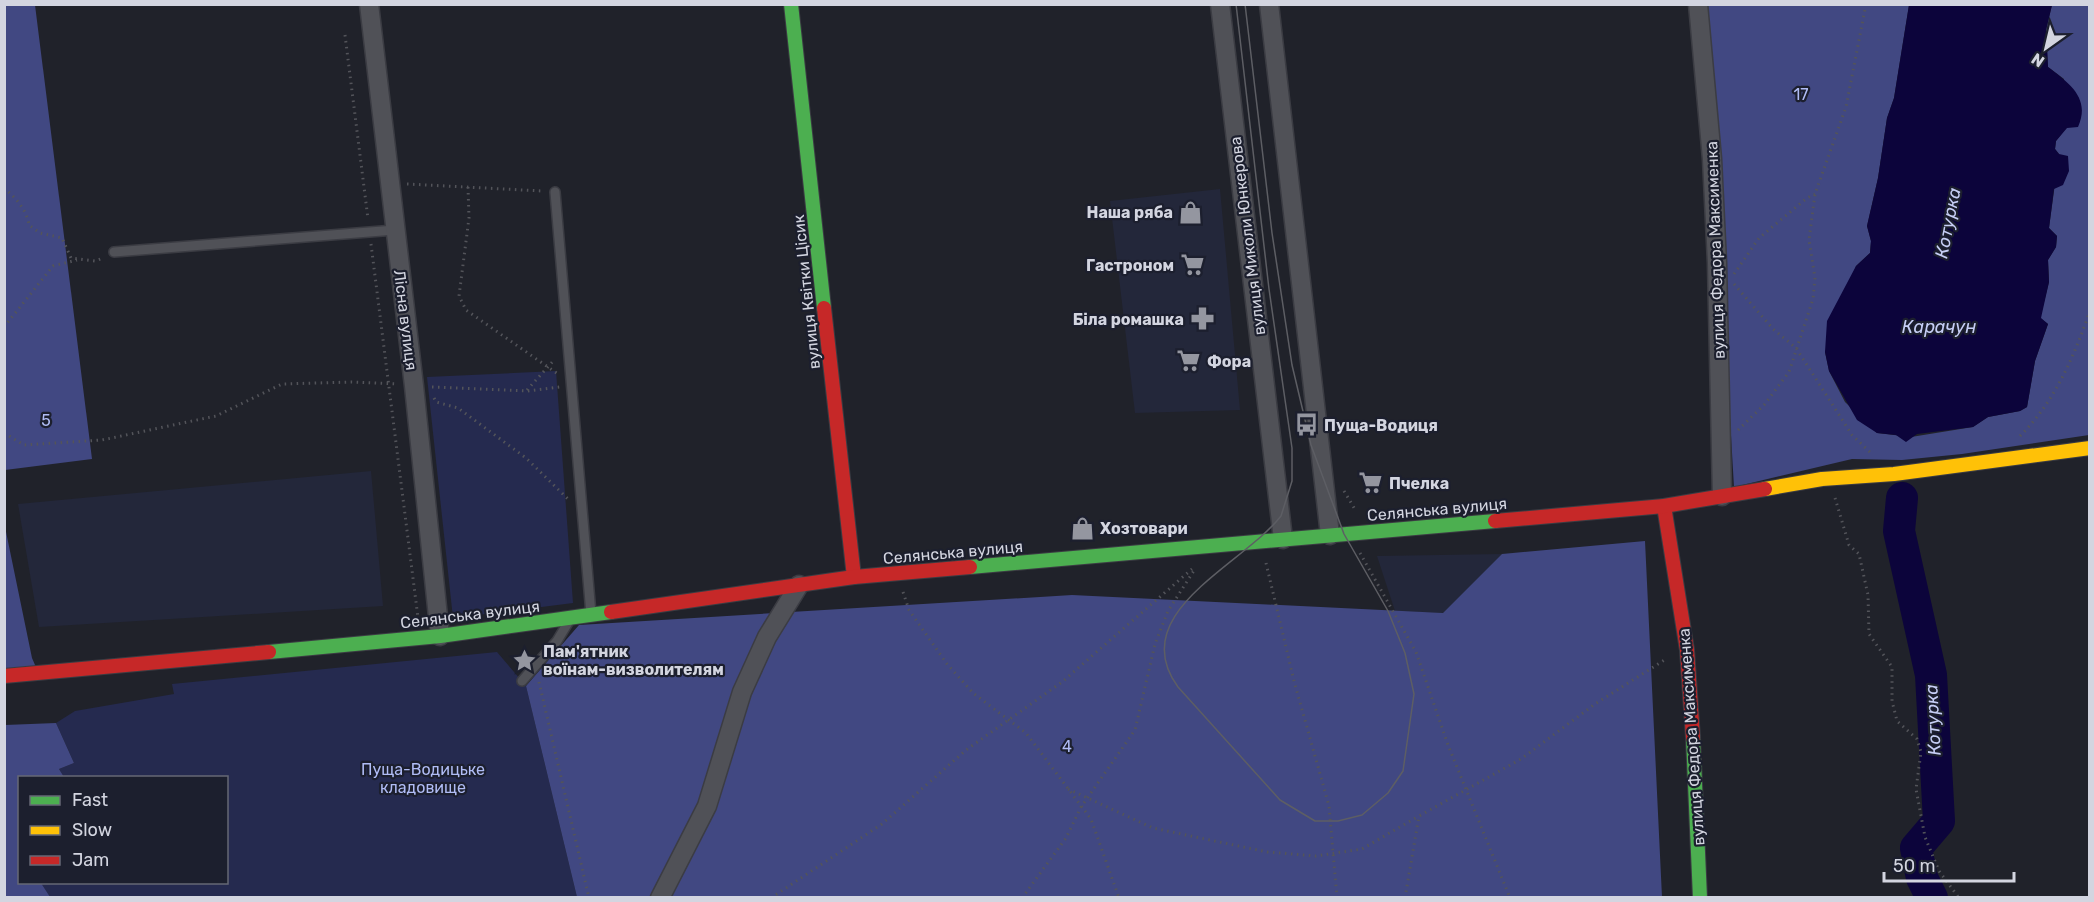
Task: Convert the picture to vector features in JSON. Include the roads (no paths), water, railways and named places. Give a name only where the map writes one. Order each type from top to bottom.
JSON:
[{"type":"street","name":"Лісна вулиця","points":[[369,4],[414,386],[440,636]]},
{"type":"street","name":"вулиця Квітки Цісик","points":[[791,4],[854,577]]},
{"type":"street","name":"вулиця Миколи Юнкерова","points":[[1220,4],[1283,539]]},
{"type":"street","points":[[1269,4],[1330,535]]},
{"type":"street","name":"вулиця Федора Максименка","points":[[1698,4],[1712,159],[1722,496]]},
{"type":"street","name":"Селянська вулиця","points":[[4,676],[440,636],[854,577],[1664,506],[1822,479],[1899,474],[2090,448]]},
{"type":"street","name":"вулиця Федора Максименка","points":[[1664,506],[1687,650],[1700,897]]},
{"type":"street","points":[[660,897],[707,806],[742,693],[758,655],[799,585]]},
{"type":"lane","points":[[555,192],[591,614]]},
{"type":"lane","points":[[114,252],[395,230]]},
{"type":"lane","points":[[522,681],[557,641],[571,617]]},
{"type":"water","name":"Карачун","points":[[1909,5],[2052,5],[2046,30],[2048,67],[2076,92],[2082,108],[2078,127],[2067,128],[2056,141],[2055,149],[2059,154],[2068,156],[2069,171],[2063,185],[2054,189],[2049,228],[2057,236],[2056,247],[2048,260],[2049,282],[2041,318],[2048,324],[2035,361],[2027,407],[2020,411],[1988,417],[1973,427],[1917,434],[1906,442],[1896,435],[1877,433],[1857,420],[1829,371],[1825,352],[1827,321],[1856,266],[1870,253],[1871,241],[1867,226],[1878,178],[1887,118],[1894,98]]},
{"type":"waterway","name":"Котурка","points":[[1902,498],[1899,531],[1931,675],[1939,821],[1916,848],[1922,878],[1932,898]]},
{"type":"tram line","points":[[1236,4],[1269,289],[1292,448],[1292,481],[1281,516],[1195,592],[1177,613],[1166,636],[1165,660],[1178,687],[1280,800],[1315,821],[1338,821],[1362,815],[1388,793],[1403,771],[1414,694],[1405,653],[1388,611],[1344,534],[1311,445],[1292,365],[1272,233],[1245,4]]},
{"type":"place","name":"Наша ряба","points":[[1191,212]]},
{"type":"place","name":"Гастроном","points":[[1192,265]]},
{"type":"place","name":"Біла ромашка","points":[[1202,319]]},
{"type":"place","name":"Фора","points":[[1189,361]]},
{"type":"place","name":"Пуща-Водиця","points":[[1306,425]]},
{"type":"place","name":"Пчелка","points":[[1371,483]]},
{"type":"place","name":"Хозтовари","points":[[1082,528]]},
{"type":"place","name":"Пам'ятник воїнам-визволителям","points":[[525,660]]},
{"type":"park label","name":"17","points":[[1801,94]]},
{"type":"park label","name":"5","points":[[46,420]]},
{"type":"park label","name":"4","points":[[1067,746]]},
{"type":"park label","name":"Пуща-Водицьке кладовище","points":[[423,778]]}]
